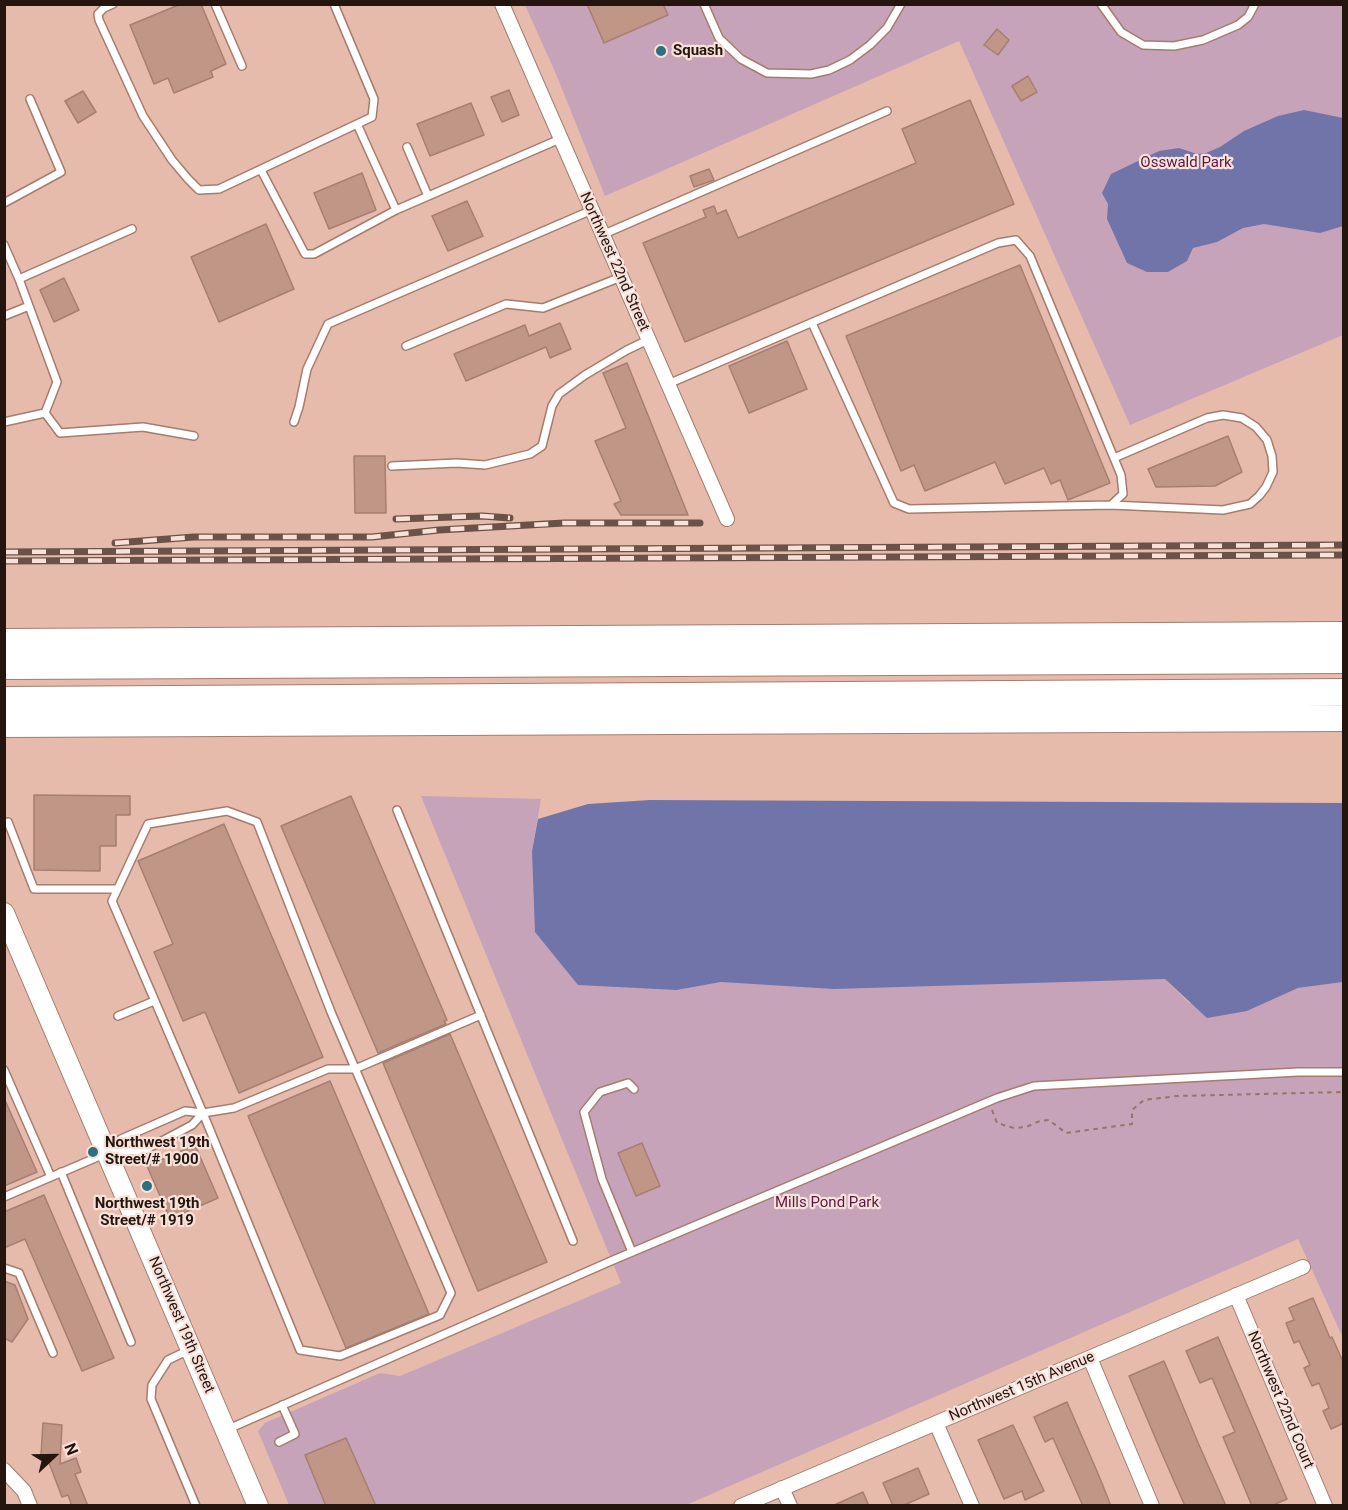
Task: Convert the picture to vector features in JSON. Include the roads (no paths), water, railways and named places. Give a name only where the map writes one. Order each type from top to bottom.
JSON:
[{"type":"highway","points":[[4,642],[1344,634]]},
{"type":"highway","points":[[4,666],[1344,660]]},
{"type":"highway","points":[[4,700],[1344,692]]},
{"type":"highway","points":[[4,724],[1344,718]]},
{"type":"street","name":"Northwest 22nd Street","points":[[502,4],[727,519]]},
{"type":"street","name":"Northwest 19th Street","points":[[4,914],[258,1506]]},
{"type":"street","name":"Northwest 15th Avenue","points":[[741,1506],[1303,1267]]},
{"type":"street","name":"Northwest 22nd Court","points":[[1236,1295],[1325,1506]]},
{"type":"street","points":[[1090,1358],[1152,1506]]},
{"type":"street","points":[[936,1423],[972,1506]]},
{"type":"street","points":[[4,1470],[24,1491],[30,1506]]},
{"type":"street","points":[[782,1488],[789,1506]]},
{"type":"lane","points":[[113,4],[98,14],[99,20],[143,116],[188,179],[199,190],[219,189],[372,117],[374,99],[334,4]]},
{"type":"lane","points":[[215,4],[242,66]]},
{"type":"lane","points":[[704,4],[719,38],[741,59],[767,73],[811,74],[829,70],[850,60],[870,45],[887,28],[901,4]]},
{"type":"lane","points":[[1101,4],[1121,32],[1143,45],[1174,46],[1203,40],[1231,29],[1248,17],[1255,4]]},
{"type":"lane","points":[[4,203],[60,172],[30,99]]},
{"type":"lane","points":[[602,235],[887,111]]},
{"type":"lane","points":[[357,124],[396,210]]},
{"type":"lane","points":[[261,170],[305,254],[314,254],[396,210],[560,139]]},
{"type":"lane","points":[[407,147],[428,196]]},
{"type":"lane","points":[[294,422],[307,369],[328,324],[592,210]]},
{"type":"lane","points":[[19,279],[132,229]]},
{"type":"lane","points":[[668,384],[750,347],[812,323],[998,243],[1016,240],[1030,256],[1121,475],[1123,494],[1111,505]]},
{"type":"lane","points":[[4,245],[57,382],[45,413]]},
{"type":"lane","points":[[406,346],[506,304],[543,308],[621,277]]},
{"type":"lane","points":[[4,316],[29,306]]},
{"type":"lane","points":[[812,323],[894,503],[909,509],[1111,505],[1223,510],[1250,504],[1266,487],[1273,472],[1272,456],[1267,440],[1256,427],[1242,418],[1222,415],[1207,418],[1114,458]]},
{"type":"lane","points":[[392,466],[457,463],[485,465],[530,454],[542,446],[552,406],[559,394],[585,375],[648,340]]},
{"type":"lane","points":[[4,422],[45,413]]},
{"type":"lane","points":[[45,413],[60,433],[143,427],[194,436]]},
{"type":"lane","points":[[397,810],[573,1241]]},
{"type":"lane","points":[[227,811],[257,822],[327,1002],[452,1293],[440,1315],[340,1356],[300,1350],[203,1113],[154,1001],[112,901],[148,824],[227,811]]},
{"type":"lane","points":[[8,822],[34,889],[117,889]]},
{"type":"lane","points":[[118,1016],[154,1001]]},
{"type":"lane","points":[[107,1153],[121,1139],[185,1111],[203,1113],[234,1108],[328,1069],[355,1069],[481,1015]]},
{"type":"lane","points":[[4,1070],[51,1176]]},
{"type":"lane","points":[[226,1430],[632,1252],[989,1102],[1034,1086],[1298,1072],[1344,1072]]},
{"type":"lane","points":[[632,1252],[602,1179],[584,1112],[600,1092],[628,1083],[634,1089]]},
{"type":"lane","points":[[4,1197],[107,1153],[145,1150],[192,1125],[203,1113]]},
{"type":"lane","points":[[61,1172],[131,1342]]},
{"type":"lane","points":[[4,1268],[19,1273],[53,1353]]},
{"type":"lane","points":[[192,1349],[168,1360],[152,1385],[151,1399],[196,1506]]},
{"type":"lane","points":[[279,1442],[295,1434],[282,1405]]},
{"type":"water","points":[[1304,110],[1343,118],[1343,226],[1320,233],[1264,224],[1243,228],[1217,242],[1193,248],[1187,261],[1168,272],[1147,272],[1127,263],[1107,219],[1108,204],[1102,193],[1111,174],[1159,151],[1179,148],[1197,154],[1206,153],[1220,147],[1244,131],[1278,116]]},
{"type":"water","points":[[650,800],[1343,803],[1343,982],[1298,988],[1247,1011],[1207,1018],[1165,979],[834,989],[721,982],[677,990],[578,985],[535,932],[532,851],[538,819],[588,804]]},
{"type":"railway","points":[[396,519],[482,516],[510,518]]},
{"type":"railway","points":[[115,543],[194,537],[372,537],[439,530],[564,523],[700,523]]},
{"type":"railway","points":[[4,552],[1344,545]]},
{"type":"railway","points":[[4,561],[1344,555]]},
{"type":"place","name":"Squash","points":[[661,51]]},
{"type":"place","name":"Northwest 19th Street/# 1900","points":[[93,1152]]},
{"type":"place","name":"Northwest 19th Street/# 1919","points":[[147,1186]]},
{"type":"park label","name":"Osswald Park","points":[[1186,163]]},
{"type":"park label","name":"Mills Pond Park","points":[[827,1203]]}]
